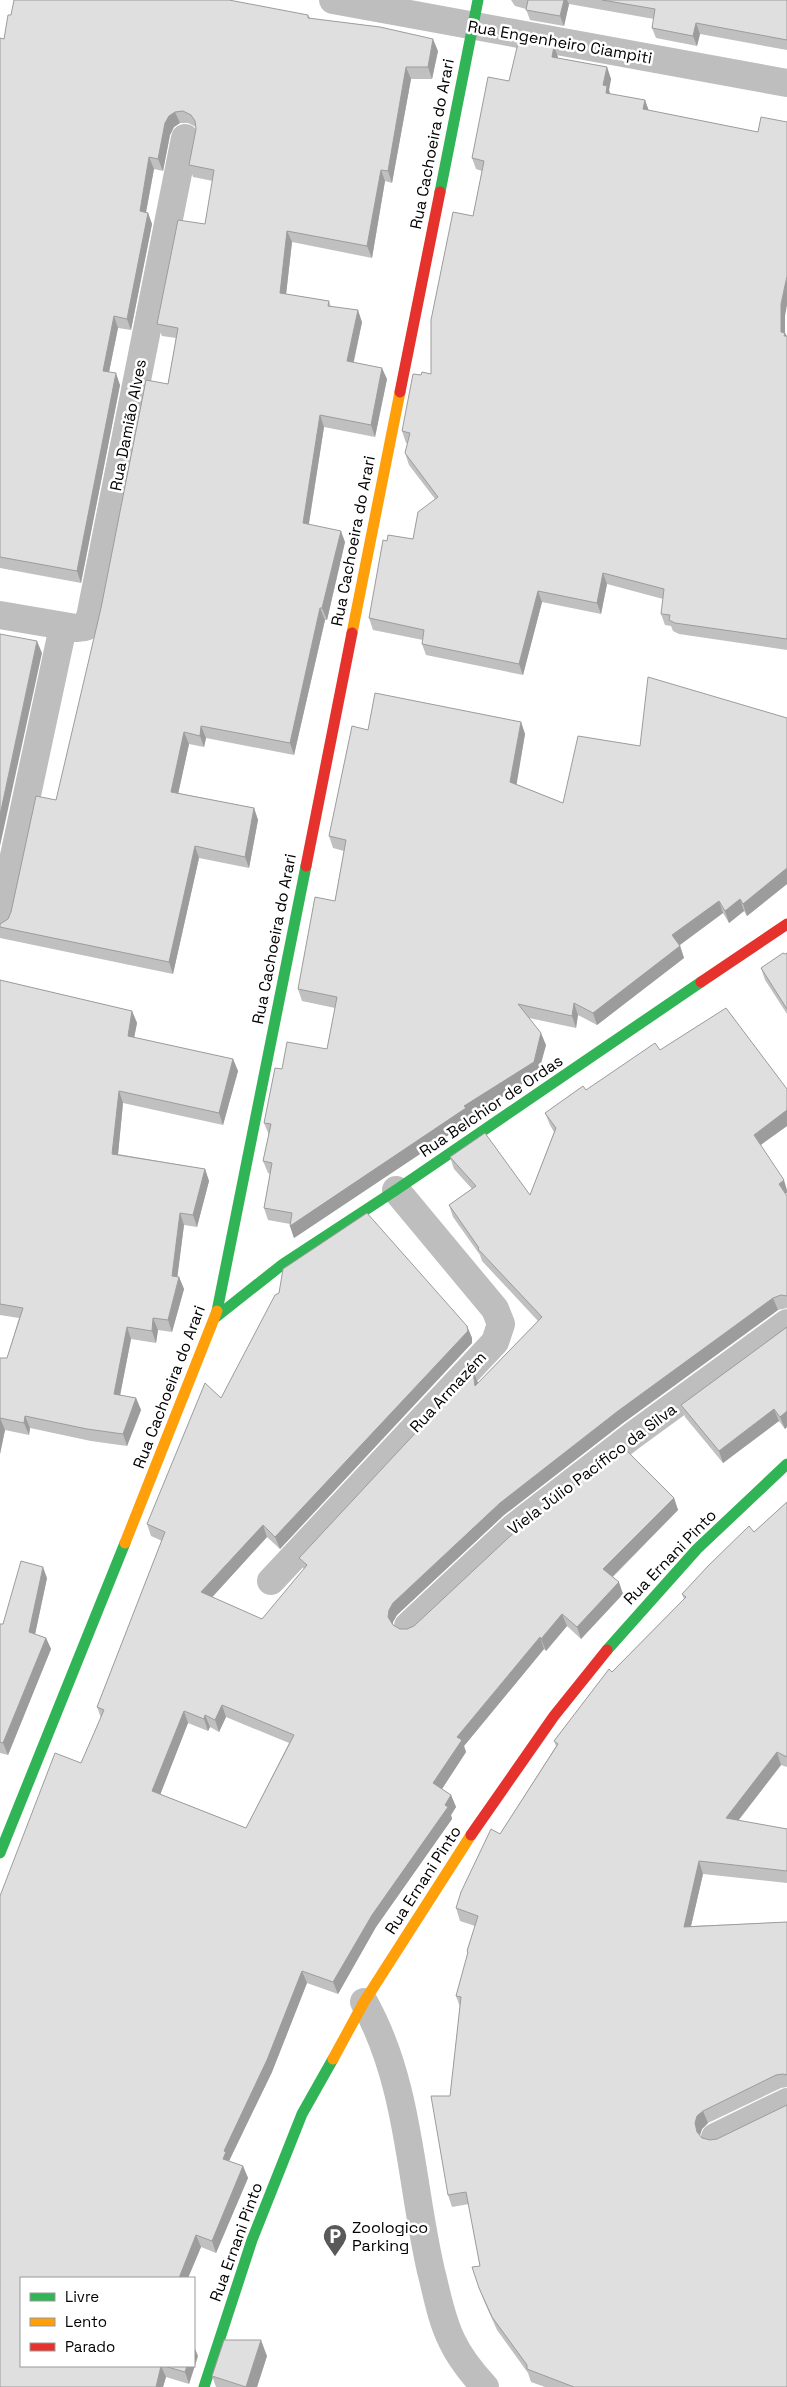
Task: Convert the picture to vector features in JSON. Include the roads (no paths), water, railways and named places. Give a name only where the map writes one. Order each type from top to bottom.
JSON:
[{"type":"street","name":"Rua Engenheiro Ciampiti","points":[[333,0],[475,13],[787,83]]},
{"type":"street","name":"Rua Cachoeira do Arari","points":[[0,1853],[216,1318],[475,13]]},
{"type":"street","name":"Rua Damião Alves","points":[[0,615],[76,628],[85,627],[90,617],[185,138]]},
{"type":"street","points":[[0,921],[63,627]]},
{"type":"street","name":"Rua Belchior de Ordas","points":[[216,1318],[283,1264],[396,1190],[787,924]]},
{"type":"street","name":"Rua Armazém","points":[[271,1581],[495,1342],[498,1333],[500,1324],[496,1310],[396,1190]]},
{"type":"street","name":"Viela Júlio Pacífico da Silva","points":[[408,1626],[514,1527],[632,1436],[787,1323]]},
{"type":"street","name":"Rua Ernani Pinto","points":[[204,2387],[252,2240],[302,2114],[364,2002],[492,1803],[554,1716],[620,1634],[697,1549],[787,1464]]},
{"type":"street","points":[[364,2002],[378,2027],[397,2086],[428,2256],[439,2305],[451,2339],[460,2355],[485,2387]]},
{"type":"street","points":[[715,2137],[787,2102]]},
{"type":"place","name":"Zoologico Parking","points":[[335,2257]]}]
